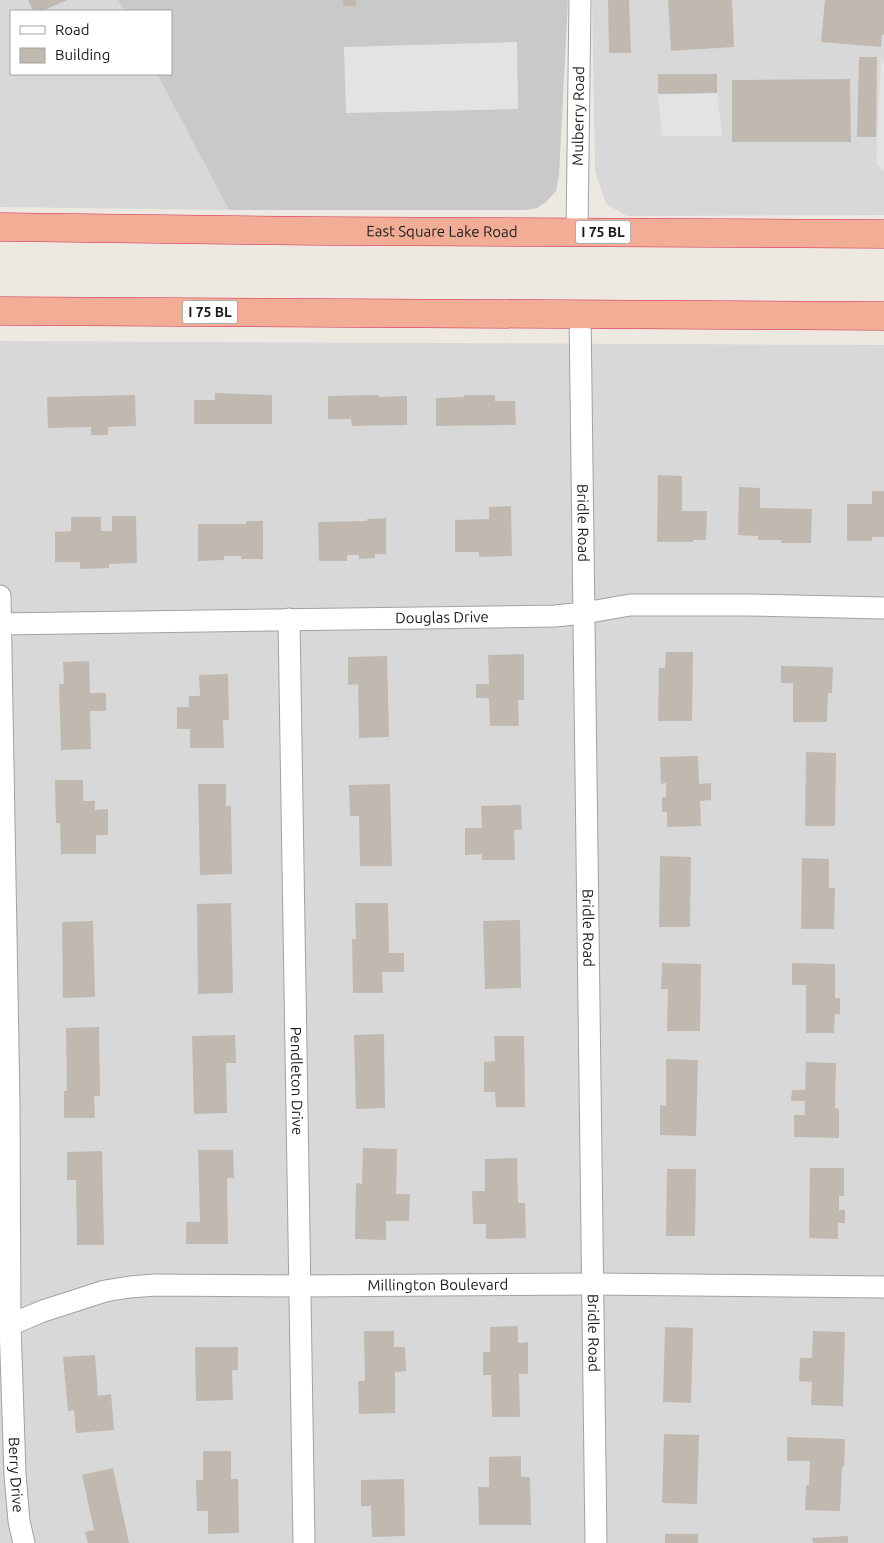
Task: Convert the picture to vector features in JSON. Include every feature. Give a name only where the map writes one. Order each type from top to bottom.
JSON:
[{"type":"highway","name":"East Square Lake Road","points":[[7,233],[577,232],[884,234]]},
{"type":"highway","name":"I 75 BL","points":[[0,311],[884,316]]},
{"type":"street","name":"Mulberry Road","points":[[577,232],[580,0]]},
{"type":"street","name":"Bridle Road","points":[[580,313],[596,1543]]},
{"type":"street","name":"Berry Drive","points":[[0,596],[9,1094],[5,1327],[15,1483],[19,1521],[24,1543]]},
{"type":"street","name":"Douglas Drive","points":[[0,624],[555,616],[630,605],[884,608]]},
{"type":"street","name":"Pendleton Drive","points":[[290,619],[304,1543]]},
{"type":"street","name":"Millington Boulevard","points":[[5,1327],[43,1311],[90,1295],[130,1287],[155,1285],[594,1284],[884,1287]]},
{"type":"shaded area","points":[[0,0],[118,0],[123,10],[10,10],[10,75],[158,75],[229,210],[0,207]]},
{"type":"shaded area","points":[[118,0],[568,0],[559,176],[556,191],[546,202],[537,208],[527,210],[229,210],[158,75],[172,75],[172,10],[123,10]]},
{"type":"shaded area","points":[[592,0],[884,0],[884,215],[627,216],[606,204],[595,172]]},
{"type":"shaded area","points":[[517,42],[518,109],[346,113],[344,47]]},
{"type":"shaded area","points":[[881,60],[884,61],[884,171],[876,164]]},
{"type":"shaded area","points":[[717,93],[722,136],[662,136],[658,94]]},
{"type":"shaded area","points":[[0,341],[884,345],[884,1543],[0,1543]]},
{"type":"building","points":[[28,0],[67,0],[44,10],[33,10]]},
{"type":"building","points":[[343,0],[356,0],[356,6],[343,6]]},
{"type":"building","points":[[608,0],[629,0],[631,53],[609,53]]},
{"type":"building","points":[[668,0],[732,0],[734,47],[671,51]]},
{"type":"building","points":[[825,0],[884,0],[884,35],[882,35],[881,47],[821,42]]},
{"type":"building","points":[[859,57],[877,57],[876,137],[857,137]]},
{"type":"building","points":[[658,74],[717,74],[717,93],[658,94]]},
{"type":"building","points":[[850,79],[851,142],[732,142],[732,80]]},
{"type":"building","points":[[215,393],[272,395],[272,424],[194,424],[194,400],[215,400]]},
{"type":"building","points":[[135,395],[136,426],[108,427],[108,435],[91,435],[91,427],[48,428],[47,397]]},
{"type":"building","points":[[379,395],[379,397],[407,396],[407,425],[352,426],[351,419],[328,419],[328,396]]},
{"type":"building","points":[[464,395],[495,395],[495,401],[515,401],[516,425],[436,426],[436,398],[464,397]]},
{"type":"building","points":[[658,475],[682,476],[682,511],[707,511],[706,540],[657,542]]},
{"type":"building","points":[[739,487],[760,488],[760,508],[812,509],[811,543],[781,543],[781,540],[758,540],[758,536],[738,535]]},
{"type":"building","points":[[872,491],[884,491],[884,537],[872,537],[872,541],[847,541],[847,504],[872,504]]},
{"type":"building","points":[[511,506],[512,556],[479,557],[479,552],[455,552],[455,520],[489,519],[489,507]]},
{"type":"building","points":[[112,516],[136,516],[137,563],[109,564],[109,568],[80,569],[80,562],[55,562],[55,532],[71,531],[71,517],[101,517],[101,531],[112,531]]},
{"type":"building","points":[[386,518],[386,554],[375,554],[375,558],[359,559],[359,555],[347,555],[347,561],[319,561],[318,522],[367,521],[367,519]]},
{"type":"building","points":[[246,521],[263,521],[263,559],[241,559],[241,556],[224,556],[224,560],[198,561],[198,524],[246,524]]},
{"type":"building","points":[[666,652],[693,652],[692,721],[658,721],[659,668],[665,668]]},
{"type":"building","points":[[524,654],[524,700],[518,700],[519,726],[490,726],[489,698],[476,698],[476,684],[489,684],[488,655]]},
{"type":"building","points":[[387,656],[389,737],[359,738],[358,684],[348,685],[348,657]]},
{"type":"building","points":[[89,661],[90,693],[106,693],[106,711],[90,711],[91,749],[61,750],[59,684],[64,684],[63,662]]},
{"type":"building","points":[[781,666],[833,667],[832,693],[828,693],[827,722],[793,722],[793,683],[781,683]]},
{"type":"building","points":[[228,674],[229,720],[223,720],[224,748],[190,748],[190,729],[177,729],[177,707],[189,707],[189,696],[200,696],[199,675]]},
{"type":"building","points":[[806,752],[836,753],[835,826],[805,826]]},
{"type":"building","points":[[698,756],[699,784],[711,783],[711,800],[700,801],[701,826],[667,827],[667,812],[662,812],[662,797],[666,797],[666,783],[661,784],[660,757]]},
{"type":"building","points":[[55,780],[83,780],[83,801],[95,801],[95,810],[108,809],[108,835],[96,835],[96,854],[61,854],[60,823],[56,823]]},
{"type":"building","points":[[198,784],[226,784],[226,806],[231,806],[232,874],[200,875]]},
{"type":"building","points":[[390,784],[392,866],[360,866],[359,816],[350,816],[349,785]]},
{"type":"building","points":[[521,805],[522,830],[514,830],[515,860],[482,860],[482,854],[465,855],[465,828],[482,828],[481,806]]},
{"type":"building","points":[[660,856],[691,857],[690,927],[659,927]]},
{"type":"building","points":[[802,858],[829,859],[829,888],[835,888],[834,929],[801,929]]},
{"type":"building","points":[[231,903],[233,993],[198,994],[197,904]]},
{"type":"building","points":[[355,903],[388,903],[389,953],[404,953],[404,972],[382,972],[383,993],[353,993],[352,939],[356,939]]},
{"type":"building","points":[[520,920],[521,988],[485,989],[483,921]]},
{"type":"building","points":[[93,921],[95,997],[63,998],[62,922]]},
{"type":"building","points":[[662,963],[701,964],[700,1031],[667,1031],[668,989],[661,989]]},
{"type":"building","points":[[792,963],[835,964],[835,998],[840,998],[840,1014],[835,1014],[834,1033],[806,1033],[806,985],[792,985]]},
{"type":"building","points":[[99,1027],[100,1096],[94,1096],[95,1118],[64,1118],[64,1091],[67,1091],[66,1028]]},
{"type":"building","points":[[384,1034],[385,1108],[356,1109],[354,1035]]},
{"type":"building","points":[[235,1035],[236,1063],[226,1063],[227,1113],[194,1114],[192,1036]]},
{"type":"building","points":[[494,1036],[524,1036],[525,1107],[496,1107],[495,1092],[484,1092],[484,1062],[495,1061]]},
{"type":"building","points":[[666,1059],[698,1060],[696,1136],[660,1135],[660,1105],[666,1106]]},
{"type":"building","points":[[806,1062],[836,1063],[835,1108],[839,1109],[839,1138],[794,1137],[794,1115],[805,1115],[805,1101],[791,1101],[792,1090],[805,1090]]},
{"type":"building","points":[[363,1148],[397,1149],[396,1194],[410,1194],[409,1221],[386,1221],[386,1240],[355,1239],[356,1183],[362,1184]]},
{"type":"building","points":[[198,1150],[233,1150],[234,1178],[227,1178],[228,1244],[186,1244],[186,1222],[200,1222]]},
{"type":"building","points":[[102,1151],[104,1245],[77,1245],[76,1180],[67,1180],[67,1152]]},
{"type":"building","points":[[517,1158],[518,1203],[525,1203],[526,1238],[486,1239],[486,1224],[473,1224],[472,1191],[485,1191],[485,1159]]},
{"type":"building","points":[[810,1168],[844,1168],[844,1196],[839,1196],[839,1210],[845,1210],[845,1223],[838,1223],[838,1239],[809,1238]]},
{"type":"building","points":[[667,1169],[696,1169],[695,1236],[666,1236]]},
{"type":"building","points":[[518,1326],[518,1343],[528,1342],[528,1374],[519,1374],[520,1417],[492,1417],[491,1375],[483,1375],[483,1352],[490,1352],[490,1327]]},
{"type":"building","points":[[665,1327],[693,1328],[691,1403],[663,1402]]},
{"type":"building","points":[[364,1331],[394,1331],[394,1347],[405,1347],[406,1371],[395,1372],[395,1413],[359,1414],[358,1381],[365,1381]]},
{"type":"building","points":[[813,1331],[845,1332],[843,1406],[811,1405],[812,1382],[799,1381],[800,1358],[812,1358]]},
{"type":"building","points":[[195,1347],[238,1347],[238,1370],[232,1370],[233,1400],[196,1401]]},
{"type":"building","points":[[95,1355],[98,1396],[111,1394],[114,1430],[76,1433],[74,1410],[68,1411],[63,1357]]},
{"type":"building","points":[[664,1434],[699,1435],[697,1504],[662,1503]]},
{"type":"building","points":[[787,1437],[845,1439],[840,1511],[805,1510],[806,1485],[809,1485],[810,1461],[787,1461]]},
{"type":"building","points":[[203,1451],[231,1451],[231,1479],[238,1479],[239,1533],[208,1534],[208,1511],[197,1511],[196,1480],[203,1480]]},
{"type":"building","points":[[521,1456],[521,1477],[530,1477],[531,1525],[479,1525],[478,1487],[489,1487],[489,1457]]},
{"type":"building","points":[[113,1468],[129,1543],[88,1543],[85,1532],[94,1530],[82,1475]]},
{"type":"building","points":[[404,1479],[405,1536],[372,1537],[371,1506],[361,1506],[361,1480]]},
{"type":"building","points":[[665,1534],[698,1534],[698,1543],[665,1543]]},
{"type":"building","points":[[848,1536],[848,1543],[813,1543],[812,1538]]}]
